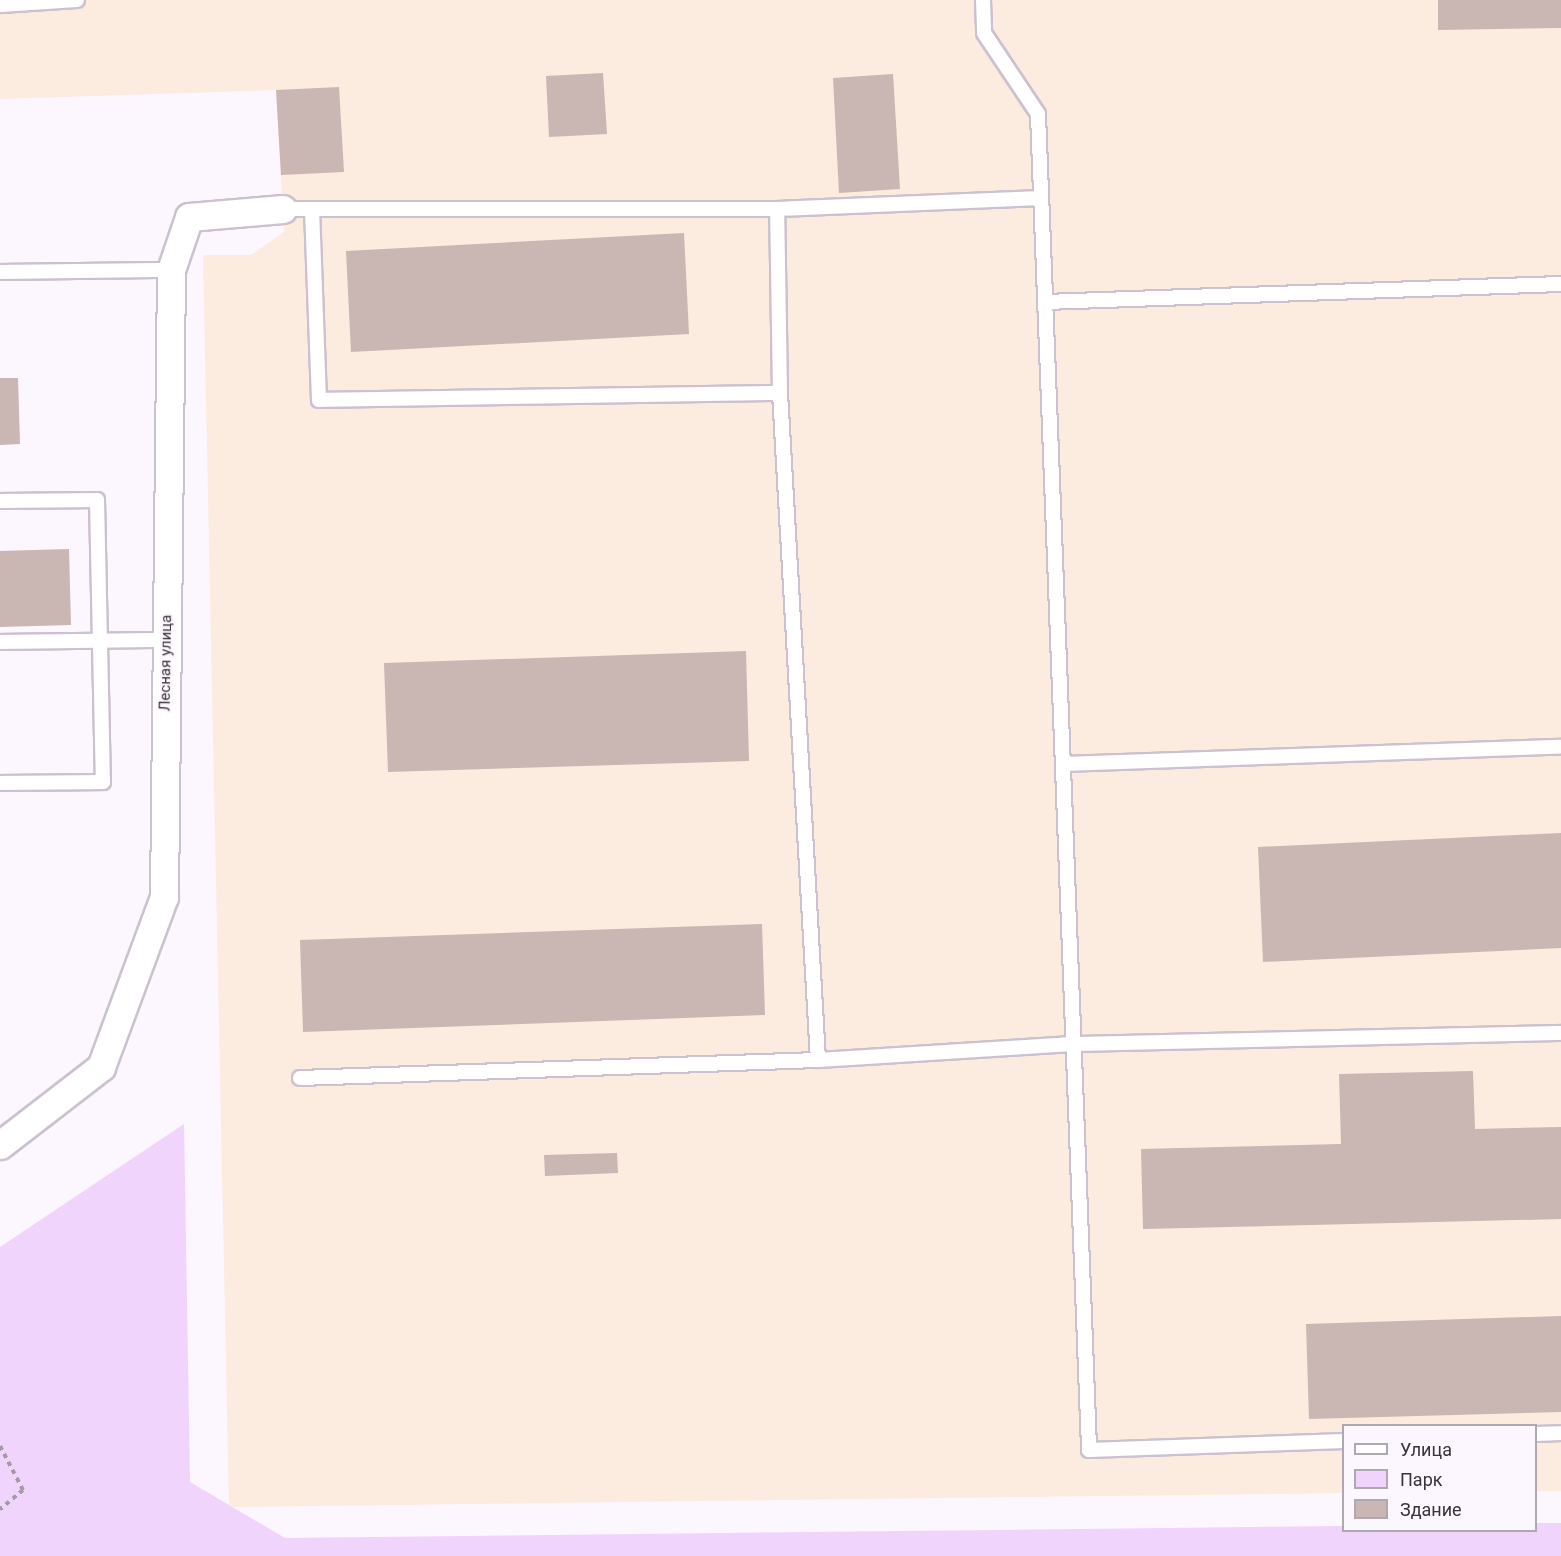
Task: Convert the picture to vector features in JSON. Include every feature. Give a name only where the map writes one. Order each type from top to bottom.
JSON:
[{"type":"street","name":"Лесная улица","points":[[0,1145],[101,1067],[164,897],[171,270],[189,217],[283,209]]},
{"type":"lane","points":[[0,4],[77,0]]},
{"type":"lane","points":[[983,0],[984,33],[1038,114],[1089,1450],[1342,1441]]},
{"type":"lane","points":[[283,209],[777,209],[1041,198]]},
{"type":"lane","points":[[312,209],[319,400],[780,393]]},
{"type":"lane","points":[[777,209],[780,393],[818,1060]]},
{"type":"lane","points":[[0,272],[171,270]]},
{"type":"lane","points":[[1045,302],[1561,284]]},
{"type":"lane","points":[[0,501],[98,500],[103,782],[0,783]]},
{"type":"lane","points":[[0,642],[167,640]]},
{"type":"lane","points":[[1063,764],[1561,747]]},
{"type":"lane","points":[[300,1078],[818,1060],[1073,1044],[1561,1033]]},
{"type":"lane","points":[[1537,1434],[1561,1433]]},
{"type":"path","points":[[0,1446],[23,1490],[0,1509]]},
{"type":"shaded area","points":[[0,0],[1561,0],[1561,1491],[1537,1491],[1537,1424],[1342,1424],[1342,1493],[229,1507],[203,255],[251,255],[284,232],[276,90],[0,99]]},
{"type":"green space","points":[[184,1124],[190,1482],[285,1538],[1342,1526],[1342,1532],[1537,1532],[1537,1523],[1561,1523],[1561,1556],[0,1556],[0,1247]]},
{"type":"building","points":[[1438,0],[1561,0],[1561,28],[1438,30]]},
{"type":"building","points":[[603,73],[607,134],[549,137],[546,76]]},
{"type":"building","points":[[893,74],[900,189],[839,193],[833,78]]},
{"type":"building","points":[[339,87],[344,172],[281,175],[276,90]]},
{"type":"building","points":[[684,233],[689,334],[351,352],[346,251]]},
{"type":"building","points":[[0,378],[18,378],[20,444],[0,445]]},
{"type":"building","points":[[69,549],[71,625],[0,627],[0,551]]},
{"type":"building","points":[[746,651],[749,761],[388,772],[384,663]]},
{"type":"building","points":[[1561,833],[1561,948],[1263,962],[1258,847]]},
{"type":"building","points":[[762,924],[765,1015],[303,1032],[300,940]]},
{"type":"building","points":[[1473,1071],[1475,1129],[1561,1127],[1561,1219],[1143,1229],[1141,1149],[1341,1144],[1339,1074]]},
{"type":"building","points":[[617,1153],[618,1173],[545,1176],[544,1155]]},
{"type":"building","points":[[1561,1316],[1561,1412],[1309,1419],[1306,1324]]}]
